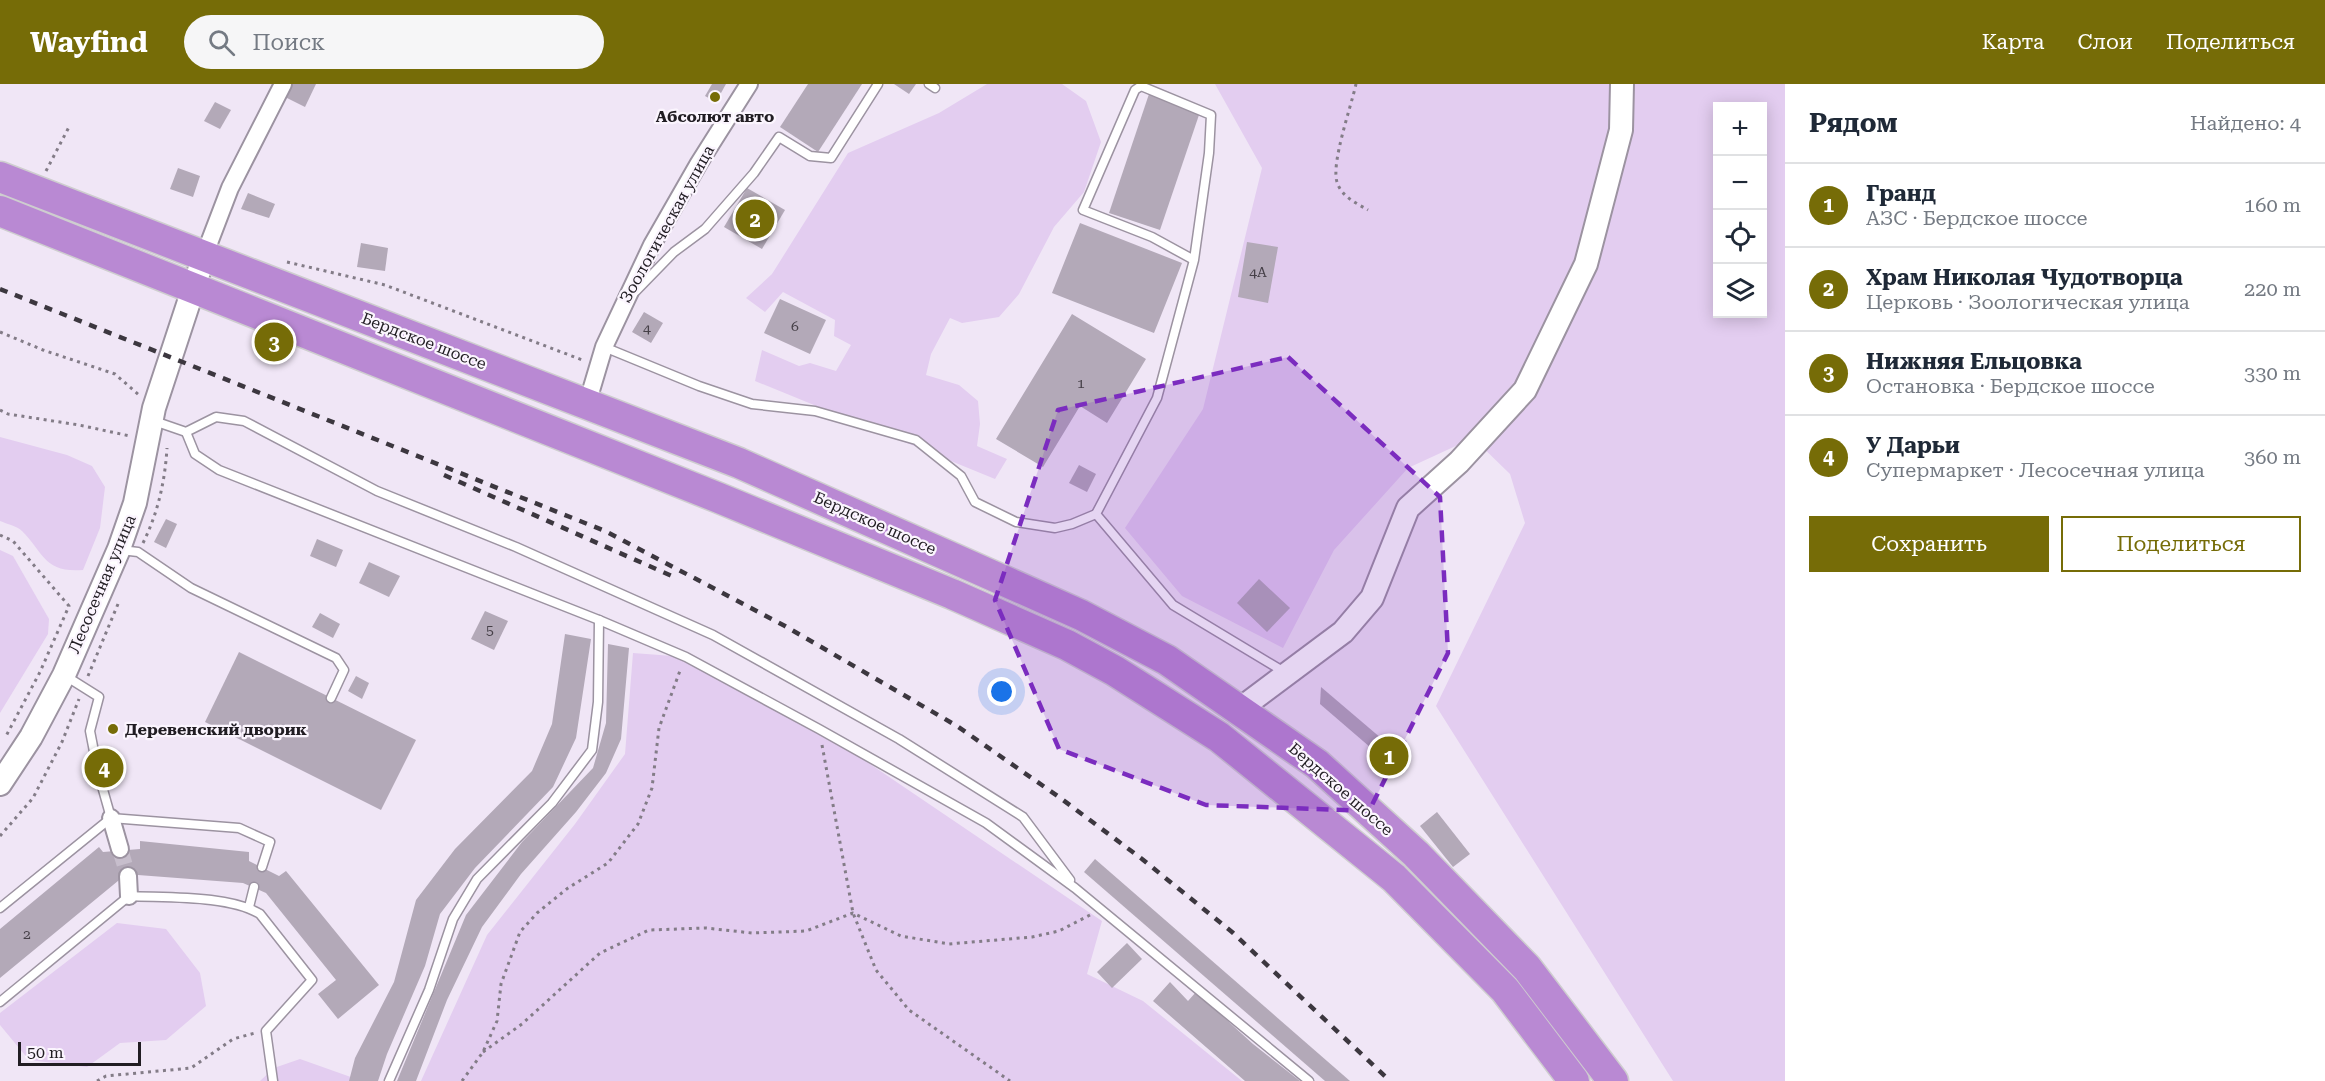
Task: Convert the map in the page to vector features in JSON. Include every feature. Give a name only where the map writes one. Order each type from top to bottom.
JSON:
[{"type":"highway","name":"Бердское шоссе","points":[[0,177],[740,463],[1081,615],[1167,660],[1317,764],[1416,854],[1527,968],[1613,1081]]},
{"type":"highway","name":"Бердское шоссе","points":[[0,211],[708,493],[952,594],[1067,645],[1115,671],[1219,737],[1394,878],[1504,990],[1574,1081]]},
{"type":"highway","points":[[952,594],[964,562]]},
{"type":"street","points":[[193,287],[230,188],[283,84]]},
{"type":"street","name":"Зоологическая улица","points":[[587,404],[603,347],[621,307],[699,163],[749,84]]},
{"type":"street","points":[[1240,709],[1343,632],[1372,598],[1407,508],[1459,462],[1525,390],[1586,264],[1621,130],[1622,84]]},
{"type":"street","name":"Лесосечная улица","points":[[0,784],[32,737],[64,675],[119,549],[135,503],[152,423],[176,335],[193,287]]},
{"type":"street","points":[[111,818],[120,849]]},
{"type":"street","points":[[128,876],[129,896]]},
{"type":"lane","points":[[621,307],[674,252],[705,229],[754,173],[779,137],[810,156],[831,158],[878,84]]},
{"type":"lane","points":[[603,347],[699,386],[752,404],[815,411],[916,440],[961,476],[975,501],[1016,522],[1055,528],[1096,514],[1156,398],[1194,260],[1209,153],[1211,115],[1141,86],[1135,90],[1083,210],[1152,237],[1194,260]]},
{"type":"lane","points":[[152,423],[186,432],[216,417],[244,421],[377,491],[516,547],[713,635],[899,739],[1023,817],[1076,888]]},
{"type":"lane","points":[[186,432],[195,454],[219,470],[599,620],[686,657],[986,823],[1076,888],[1309,1081]]},
{"type":"lane","points":[[1096,514],[1173,605],[1287,674]]},
{"type":"lane","points":[[119,549],[138,552],[191,588],[336,658],[344,670],[332,698]]},
{"type":"lane","points":[[388,1081],[429,990],[453,919],[477,879],[552,803],[592,750],[598,702],[599,620]]},
{"type":"lane","points":[[64,675],[99,697],[90,731],[98,772],[111,818]]},
{"type":"lane","points":[[0,908],[111,818],[239,828],[270,842],[262,867]]},
{"type":"lane","points":[[249,908],[255,887]]},
{"type":"lane","points":[[0,1002],[129,896],[231,903],[249,908],[260,914],[312,980],[266,1031],[273,1081]]},
{"type":"path","points":[[1356,84],[1335,165],[1337,183],[1349,200],[1368,210]]},
{"type":"path","points":[[43,179],[69,124]]},
{"type":"path","points":[[282,261],[385,285],[598,366]]},
{"type":"path","points":[[0,332],[43,350],[115,374],[152,423]]},
{"type":"path","points":[[0,410],[8,414],[79,425],[152,423]]},
{"type":"path","points":[[0,535],[13,541],[69,606],[40,672],[5,739]]},
{"type":"path","points":[[462,1081],[483,1052],[496,1022],[501,984],[520,932],[537,913],[568,888],[608,863],[638,824],[652,788],[659,728],[686,657]]},
{"type":"path","points":[[819,729],[853,912],[876,970],[909,1010],[1010,1081]]},
{"type":"path","points":[[483,1052],[522,1024],[600,953],[649,930],[706,928],[752,933],[806,931],[853,912],[901,936],[949,944],[1002,940],[1059,931],[1101,909]]},
{"type":"path","points":[[97,1081],[106,1076],[191,1068],[233,1039],[266,1031]]},
{"type":"highlighted area","points":[[1288,357],[1440,497],[1448,653],[1369,811],[1206,805],[1059,749],[995,600],[1058,410]]},
{"type":"shaded area","points":[[987,84],[1062,84],[1086,101],[1101,142],[1084,192],[1054,227],[1019,294],[999,317],[962,323],[950,318],[931,354],[926,375],[959,385],[978,401],[980,424],[977,446],[1007,459],[995,479],[755,381],[762,350],[799,366],[810,363],[836,371],[851,345],[834,336],[835,320],[783,292],[765,312],[746,298],[772,274],[848,153],[939,113]]},
{"type":"shaded area","points":[[1215,84],[1785,84],[1785,1081],[1673,1081],[1436,706],[1525,523],[1510,474],[1473,438],[1408,468],[1334,550],[1283,648],[1182,596],[1125,528],[1203,409],[1262,168]]},
{"type":"shaded area","points":[[0,437],[67,455],[92,466],[105,487],[100,528],[83,570],[70,570],[52,565],[22,531],[0,521]]},
{"type":"shaded area","points":[[0,550],[13,556],[49,619],[48,634],[0,713]]},
{"type":"shaded area","points":[[633,653],[686,657],[836,741],[1102,921],[1087,974],[1143,1001],[1242,1081],[421,1081],[487,935],[575,824],[625,754]]},
{"type":"shaded area","points":[[117,923],[166,929],[200,973],[206,1006],[166,1040],[120,1043],[87,1067],[29,1060],[0,1025],[0,1013]]},
{"type":"shaded area","points":[[300,1059],[362,1081],[260,1081],[274,1068]]},
{"type":"building","points":[[291,84],[316,84],[305,107],[285,97]]},
{"type":"building","points":[[712,84],[726,84],[716,102],[705,96]]},
{"type":"building","points":[[808,84],[862,84],[818,152],[780,127]]},
{"type":"building","points":[[894,84],[916,84],[909,94]]},
{"type":"building","points":[[1149,94],[1200,112],[1160,230],[1109,213]]},
{"type":"building","points":[[215,102],[231,110],[220,129],[204,121]]},
{"type":"building","points":[[178,168],[200,176],[193,197],[170,189]]},
{"type":"building","points":[[747,188],[785,210],[762,249],[724,227]]},
{"type":"building","points":[[248,193],[275,204],[269,218],[241,209]]},
{"type":"building","points":[[1080,223],[1182,263],[1154,333],[1052,293]]},
{"type":"building","points":[[1247,242],[1278,247],[1268,303],[1238,297]]},
{"type":"building","points":[[361,243],[388,248],[385,271],[357,267]]},
{"type":"building","points":[[780,299],[826,320],[810,354],[764,333]]},
{"type":"building","points":[[644,312],[663,323],[651,343],[632,332]]},
{"type":"building","points":[[1072,314],[1146,359],[1107,423],[1080,406],[1043,467],[996,439]]},
{"type":"building","points":[[1079,465],[1096,474],[1087,492],[1069,483]]},
{"type":"building","points":[[166,519],[177,524],[166,548],[154,542]]},
{"type":"building","points":[[317,539],[343,550],[336,567],[310,556]]},
{"type":"building","points":[[369,562],[400,576],[389,597],[359,583]]},
{"type":"building","points":[[1259,579],[1290,608],[1267,632],[1237,603]]},
{"type":"building","points":[[485,611],[508,621],[494,650],[471,639]]},
{"type":"building","points":[[320,613],[340,624],[333,638],[312,627]]},
{"type":"building","points":[[565,634],[591,639],[576,738],[553,787],[475,868],[440,914],[425,966],[387,1054],[378,1081],[349,1081],[355,1058],[394,982],[416,900],[455,849],[532,771],[552,724]]},
{"type":"building","points":[[608,644],[629,648],[621,739],[606,773],[576,812],[521,874],[482,927],[447,1000],[416,1081],[397,1081],[466,915],[522,842],[593,768],[606,723]]},
{"type":"building","points":[[239,652],[416,740],[381,810],[205,722]]},
{"type":"building","points":[[356,676],[369,683],[362,699],[348,691]]},
{"type":"building","points":[[1321,687],[1402,756],[1392,766],[1320,704]]},
{"type":"building","points":[[1437,812],[1470,854],[1453,867],[1420,826]]},
{"type":"building","points":[[140,841],[249,852],[249,861],[279,876],[286,871],[379,985],[338,1019],[318,994],[336,980],[266,893],[243,883],[138,875],[124,876],[0,978],[0,929],[99,847],[103,852],[140,849]]},
{"type":"building","points":[[1095,859],[1350,1081],[1325,1081],[1084,872]]},
{"type":"building","points":[[1127,943],[1142,959],[1112,988],[1097,972]]},
{"type":"building","points":[[1170,982],[1188,1001],[1196,992],[1253,1044],[1300,1081],[1245,1081],[1153,1001]]},
{"type":"tunnel","points":[[120,849],[128,876]]},
{"type":"railway","points":[[0,289],[605,531],[785,626],[957,726],[1059,797],[1142,859],[1232,932],[1390,1081]]},
{"type":"railway","points":[[444,475],[674,577]]},
{"type":"place","name":"Абсолют авто","points":[[715,97]]},
{"type":"place","name":"Храм Николая Чудотворца","points":[[755,219]]},
{"type":"place","name":"Нижняя Ельцовка","points":[[274,342]]},
{"type":"place","name":"Деревенский дворик","points":[[113,729]]},
{"type":"place","name":"Гранд","points":[[1389,756]]},
{"type":"place","name":"У Дарьи","points":[[104,768]]}]
